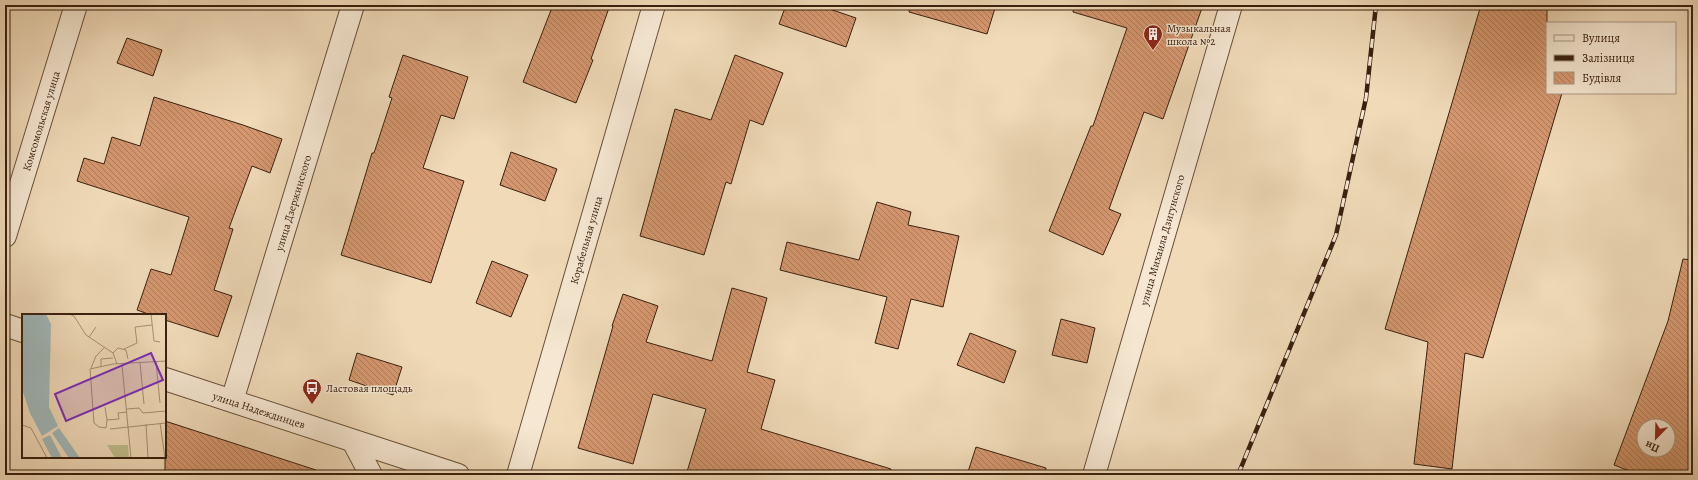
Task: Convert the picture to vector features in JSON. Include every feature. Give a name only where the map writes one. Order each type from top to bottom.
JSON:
[{"type":"street","name":"Комсомольская улица","points":[[5,236],[76,5]]},
{"type":"street","name":"улица Дзержинского","points":[[232,401],[353,5]]},
{"type":"street","name":"Корабельная улица","points":[[518,475],[654,5]]},
{"type":"street","name":"улица Михаила Дзигунского","points":[[1094,475],[1231,5]]},
{"type":"street","points":[[5,325],[22,331]]},
{"type":"street","name":"улица Надеждинцев","points":[[166,378],[458,475]]},
{"type":"street","points":[[353,441],[370,475]]},
{"type":"building","points":[[553,5],[610,5],[591,59],[593,60],[576,103],[523,82]]},
{"type":"building","points":[[786,5],[818,5],[856,18],[846,47],[779,24]]},
{"type":"building","points":[[910,5],[996,5],[987,34],[909,12]]},
{"type":"building","points":[[1074,5],[1203,5],[1163,119],[1144,112],[1109,209],[1121,214],[1103,255],[1049,231],[1091,126],[1093,126],[1127,28],[1073,12]]},
{"type":"building","points":[[1481,5],[1547,5],[1546,94],[1562,94],[1483,358],[1465,353],[1452,469],[1414,464],[1428,342],[1385,329]]},
{"type":"building","points":[[127,38],[162,50],[153,76],[117,63]]},
{"type":"building","points":[[403,55],[468,77],[454,119],[441,115],[423,168],[464,181],[431,283],[341,255],[372,153],[374,153],[392,98],[389,97]]},
{"type":"building","points":[[735,55],[783,73],[763,125],[750,120],[731,184],[726,182],[704,255],[640,236],[675,109],[711,120]]},
{"type":"building","points":[[154,97],[282,139],[270,173],[252,166],[229,228],[233,229],[214,290],[232,296],[218,337],[166,320],[166,314],[148,314],[137,310],[151,269],[171,275],[189,217],[77,181],[84,158],[104,164],[112,137],[140,146]]},
{"type":"building","points":[[511,152],[557,169],[545,201],[500,185]]},
{"type":"building","points":[[877,202],[911,212],[908,225],[959,236],[943,307],[911,299],[898,349],[875,343],[887,297],[780,270],[787,242],[859,260]]},
{"type":"building","points":[[1683,259],[1693,260],[1693,475],[1640,475],[1614,465],[1668,321]]},
{"type":"building","points":[[492,261],[528,275],[511,317],[476,303]]},
{"type":"building","points":[[732,288],[767,298],[747,372],[775,380],[761,429],[891,469],[890,475],[686,475],[706,409],[653,394],[633,464],[578,448],[612,326],[623,294],[658,306],[646,342],[712,361]]},
{"type":"building","points":[[1061,319],[1095,328],[1087,363],[1052,355]]},
{"type":"building","points":[[970,333],[1016,351],[1004,383],[957,365]]},
{"type":"building","points":[[357,353],[402,367],[393,395],[349,380]]},
{"type":"building","points":[[166,421],[316,470],[315,475],[165,475]]},
{"type":"building","points":[[976,447],[1046,468],[1045,475],[967,475]]},
{"type":"railway","points":[[1238,475],[1336,235],[1366,98],[1376,5]]},
{"type":"place","name":"Музыкальная школа №2","points":[[1153,51]]},
{"type":"place","name":"Ластовая площадь","points":[[312,405]]}]
